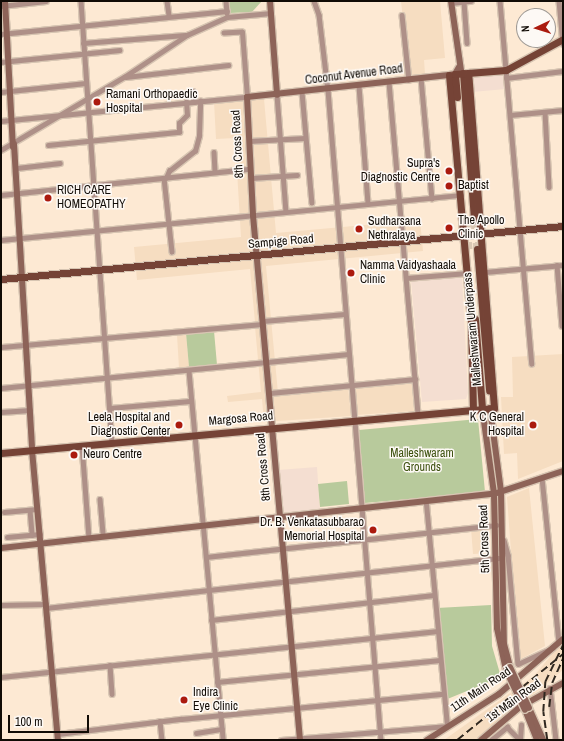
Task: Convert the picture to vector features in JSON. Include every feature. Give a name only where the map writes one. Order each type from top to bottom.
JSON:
[{"type":"main road","points":[[459,72],[506,70],[563,40]]},
{"type":"main road","points":[[459,72],[471,221],[456,91],[459,72]]},
{"type":"main road","points":[[459,72],[460,195],[467,273],[473,408]]},
{"type":"main road","points":[[459,72],[483,234],[492,408]]},
{"type":"main road","name":"Sampige Road","points":[[1,279],[563,226]]},
{"type":"main road","name":"Malleshwaram Underpass","points":[[482,407],[473,249],[492,408]]},
{"type":"main road","name":"Margosa Road","points":[[1,453],[482,407],[492,408]]},
{"type":"street","points":[[46,1],[4,4],[4,33],[10,60],[32,450],[58,737],[160,721],[443,694]]},
{"type":"street","points":[[81,1],[112,442]]},
{"type":"street","points":[[167,1],[169,16]]},
{"type":"street","points":[[226,1],[227,17]]},
{"type":"street","points":[[270,1],[286,212]]},
{"type":"street","points":[[314,1],[319,15],[328,90],[339,247],[381,740]]},
{"type":"street","points":[[459,72],[451,2],[471,1]]},
{"type":"street","points":[[500,1],[506,78],[522,230],[532,364]]},
{"type":"street","points":[[559,1],[563,40]]},
{"type":"street","points":[[464,2],[467,43]]},
{"type":"street","points":[[4,33],[226,11]]},
{"type":"street","points":[[1,150],[124,77],[186,35],[227,17],[271,13]]},
{"type":"street","points":[[402,15],[409,80]]},
{"type":"street","points":[[2,122],[88,111],[247,97],[242,32],[224,33]]},
{"type":"street","points":[[83,43],[186,35]]},
{"type":"street","points":[[1,62],[119,50]]},
{"type":"street","points":[[124,77],[228,65]]},
{"type":"street","points":[[506,78],[563,71]]},
{"type":"street","name":"Coconut Avenue Road","points":[[247,97],[328,90],[459,72]]},
{"type":"street","points":[[422,78],[432,198]]},
{"type":"street","points":[[1,92],[86,82]]},
{"type":"street","points":[[389,82],[418,413]]},
{"type":"street","points":[[359,86],[368,204]]},
{"type":"street","points":[[193,90],[194,102]]},
{"type":"street","points":[[302,92],[312,203]]},
{"type":"street","name":"8th Cross Road","points":[[247,97],[253,215],[300,739]]},
{"type":"street","points":[[172,252],[165,178],[169,171],[195,151],[199,136],[200,101]]},
{"type":"street","points":[[48,145],[179,132],[179,123],[187,115],[186,102]]},
{"type":"street","points":[[510,115],[563,110]]},
{"type":"street","points":[[545,112],[549,187]]},
{"type":"street","points":[[249,141],[305,138]]},
{"type":"street","points":[[14,143],[17,168],[17,192]]},
{"type":"street","points":[[214,152],[215,172]]},
{"type":"street","points":[[17,168],[60,163]]},
{"type":"street","points":[[1,195],[17,192],[250,169]]},
{"type":"street","points":[[251,178],[297,175]]},
{"type":"street","points":[[1,240],[460,195]]},
{"type":"street","points":[[557,265],[562,326]]},
{"type":"street","points":[[485,272],[563,265]]},
{"type":"street","points":[[406,278],[467,273]]},
{"type":"street","points":[[1,347],[345,314]]},
{"type":"street","points":[[1,388],[266,364],[348,354]]},
{"type":"street","points":[[189,371],[193,435],[223,740]]},
{"type":"street","points":[[270,393],[415,379]]},
{"type":"street","points":[[110,408],[190,401]]},
{"type":"street","name":"5th Cross Road","points":[[482,407],[503,538],[504,644],[508,669]]},
{"type":"street","name":"5th Cross Road","points":[[492,408],[497,493],[497,628],[508,669]]},
{"type":"street","points":[[1,412],[30,410]]},
{"type":"street","points":[[82,445],[88,538]]},
{"type":"street","points":[[1,548],[103,536],[203,527],[497,493],[563,470]]},
{"type":"street","points":[[542,478],[561,640]]},
{"type":"street","points":[[100,499],[103,536]]},
{"type":"street","points":[[281,740],[447,726],[426,502]]},
{"type":"street","points":[[4,512],[37,509]]},
{"type":"street","points":[[30,510],[32,535]]},
{"type":"street","points":[[206,556],[496,525]]},
{"type":"street","points":[[6,537],[40,534]]},
{"type":"street","points":[[503,538],[508,555],[518,664],[554,648]]},
{"type":"street","points":[[1,605],[46,606],[286,579],[498,558]]},
{"type":"street","points":[[211,620],[434,595]]},
{"type":"street","points":[[1,677],[292,645],[438,631]]},
{"type":"street","name":"11th Main Road","points":[[428,740],[447,726],[499,694],[554,648],[561,640]]},
{"type":"street","points":[[218,682],[440,660]]},
{"type":"street","points":[[110,665],[112,694]]},
{"type":"street","points":[[508,669],[543,740]]},
{"type":"street","name":"1st Main Road","points":[[481,740],[550,687],[563,683]]},
{"type":"street","points":[[550,687],[556,740]]},
{"type":"street","points":[[527,709],[537,740]]},
{"type":"street","points":[[160,721],[162,740]]},
{"type":"street","points":[[520,740],[521,724]]},
{"type":"street","points":[[491,740],[507,727],[520,740]]},
{"type":"street","points":[[196,733],[222,730]]},
{"type":"shaded area","points":[[401,1],[440,1],[445,58],[424,60],[425,74],[409,75]]},
{"type":"shaded area","points":[[505,72],[506,89],[472,92],[470,75]]},
{"type":"shaded area","points":[[264,99],[276,233],[420,220],[423,251],[266,266],[278,393],[348,387],[351,416],[264,422],[262,399],[228,402],[227,396],[261,392],[255,327],[186,333],[189,367],[179,368],[177,335],[164,336],[164,330],[255,322],[250,269],[137,280],[134,247],[241,237],[235,138],[216,139],[214,102]]},
{"type":"shaded area","points":[[462,277],[468,393],[466,399],[422,402],[411,280]]},
{"type":"shaded area","name":"K C General Hospital","points":[[563,354],[563,461],[518,479],[517,453],[504,454],[501,397],[513,397],[512,357]]},
{"type":"shaded area","points":[[412,382],[414,411],[356,415],[354,387]]},
{"type":"shaded area","points":[[317,467],[320,510],[282,513],[278,470]]},
{"type":"shaded area","points":[[529,488],[545,646],[519,660],[507,497]]},
{"type":"shaded area","points":[[487,526],[489,553],[473,554],[471,528]]},
{"type":"shaded area","points":[[563,641],[563,670],[476,740],[444,740],[534,676]]},
{"type":"green space","points":[[229,1],[262,1],[252,12],[230,13]]},
{"type":"green space","points":[[214,331],[217,365],[189,367],[186,333]]},
{"type":"green space","name":"Malleshwaram Grounds","points":[[478,419],[485,492],[365,503],[359,430]]},
{"type":"green space","points":[[347,481],[349,504],[320,507],[318,484]]},
{"type":"green space","points":[[491,605],[492,646],[501,677],[445,700],[437,608]]},
{"type":"tunnel","points":[[467,221],[469,249]]},
{"type":"tunnel","points":[[474,221],[477,249]]},
{"type":"railway","points":[[547,740],[543,712],[545,682],[563,645]]},
{"type":"railway","points":[[457,740],[563,654]]},
{"type":"railway","points":[[549,707],[552,683],[563,658]]},
{"type":"place","name":"Ramani Orthopaedic Hospital","points":[[97,102]]},
{"type":"place","name":"Supra's Diagnostic Centre","points":[[449,171]]},
{"type":"place","name":"Baptist","points":[[449,186]]},
{"type":"place","name":"RICH CARE HOMEOPATHY","points":[[48,198]]},
{"type":"place","name":"The Apollo Clinic","points":[[449,228]]},
{"type":"place","name":"Sudharsana Nethralaya","points":[[359,229]]},
{"type":"place","name":"Namma Vaidyashaala Clinic","points":[[351,273]]},
{"type":"place","name":"Leela Hospital and Diagnostic Center","points":[[179,425]]},
{"type":"place","name":"K C General Hospital","points":[[533,425]]},
{"type":"place","name":"Neuro Centre","points":[[74,455]]},
{"type":"place","name":"Dr. B. Venkatasubbarao Memorial Hospital","points":[[373,530]]},
{"type":"place","name":"Indira Eye Clinic","points":[[184,700]]}]
